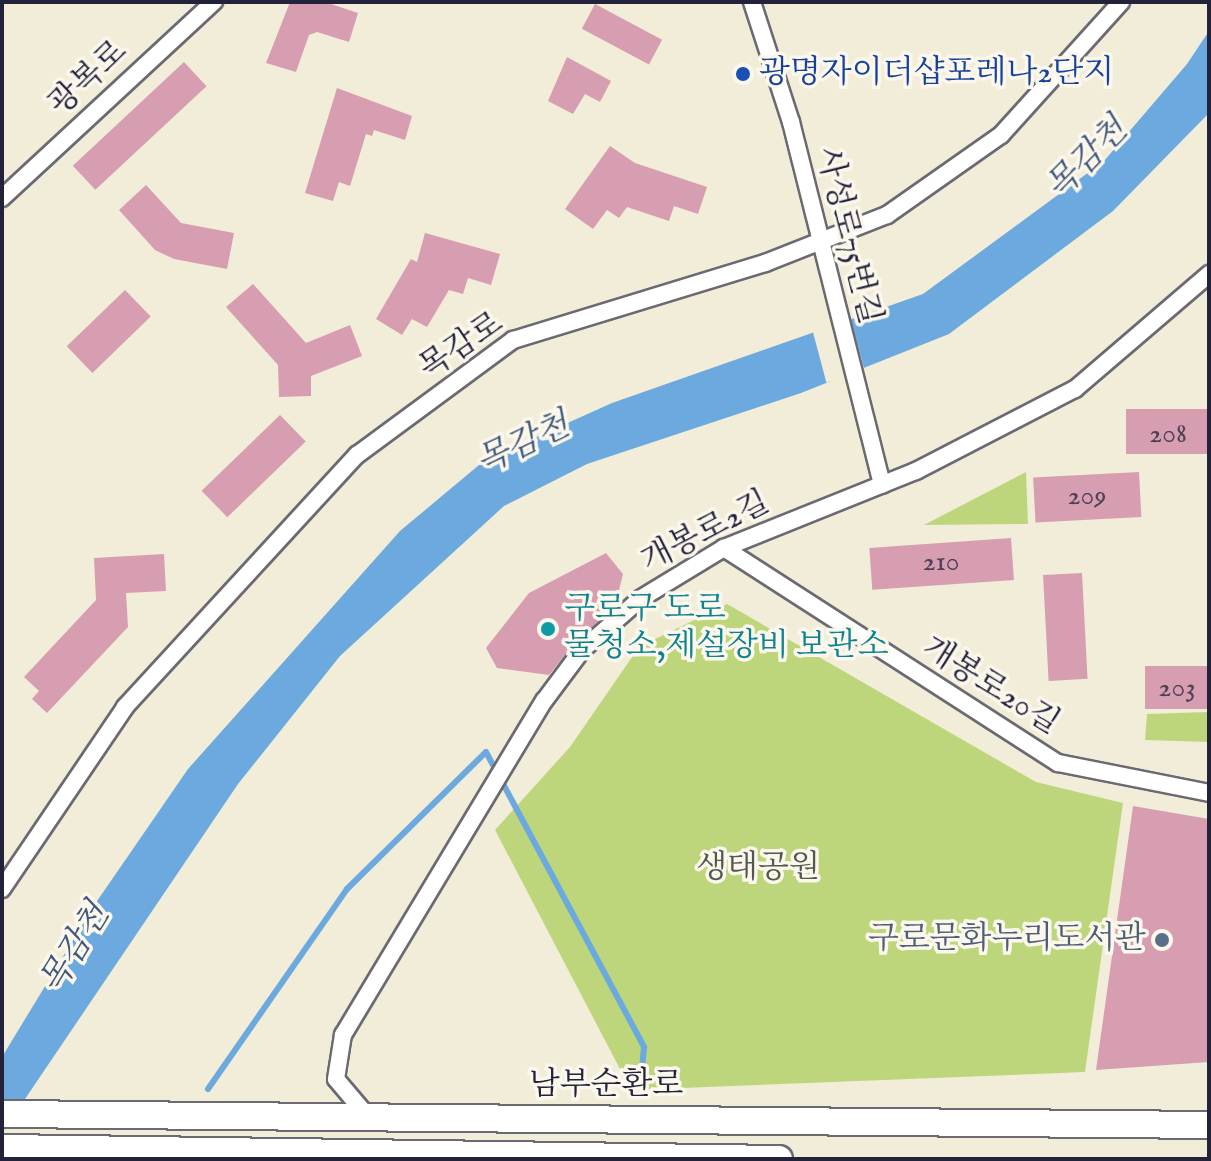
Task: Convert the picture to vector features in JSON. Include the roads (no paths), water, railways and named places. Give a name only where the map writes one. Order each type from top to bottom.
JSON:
[{"type":"main road","name":"남부순환로","points":[[2,1114],[1209,1125]]},
{"type":"main road","points":[[1125,1124],[1209,1114]]},
{"type":"main road","points":[[2,1148],[779,1159]]},
{"type":"street","name":"광복로","points":[[2,198],[214,2]]},
{"type":"street","name":"사성로75번길","points":[[752,2],[791,122],[824,264],[882,485]]},
{"type":"street","name":"목감로","points":[[2,889],[125,707],[357,455],[513,340],[819,242],[887,215],[1001,135],[1121,2]]},
{"type":"street","name":"개봉로2길","points":[[369,1118],[336,1079],[343,1035],[544,701],[582,650],[640,599],[724,548],[882,485],[1075,389],[1209,274]]},
{"type":"street","name":"개봉로20길","points":[[724,548],[1058,763],[1209,793]]},
{"type":"water","name":"목감천","points":[[1209,31],[1209,113],[1113,211],[949,334],[801,393],[587,464],[504,506],[340,656],[238,784],[2,1133],[2,1057],[95,904],[188,769],[400,531],[485,460],[612,403],[923,294],[1104,161],[1187,64]]},
{"type":"waterway","points":[[208,1089],[347,889],[486,752],[644,1047],[641,1081]]},
{"type":"place","name":"광명자이더샵포레나2단지","points":[[743,74]]},
{"type":"place","name":"구로구 도로 물청소,제설장비 보관소","points":[[548,629]]},
{"type":"place","name":"구로문화누리도서관","points":[[1162,940]]},
{"type":"park label","name":"생태공원","points":[[758,869]]}]
